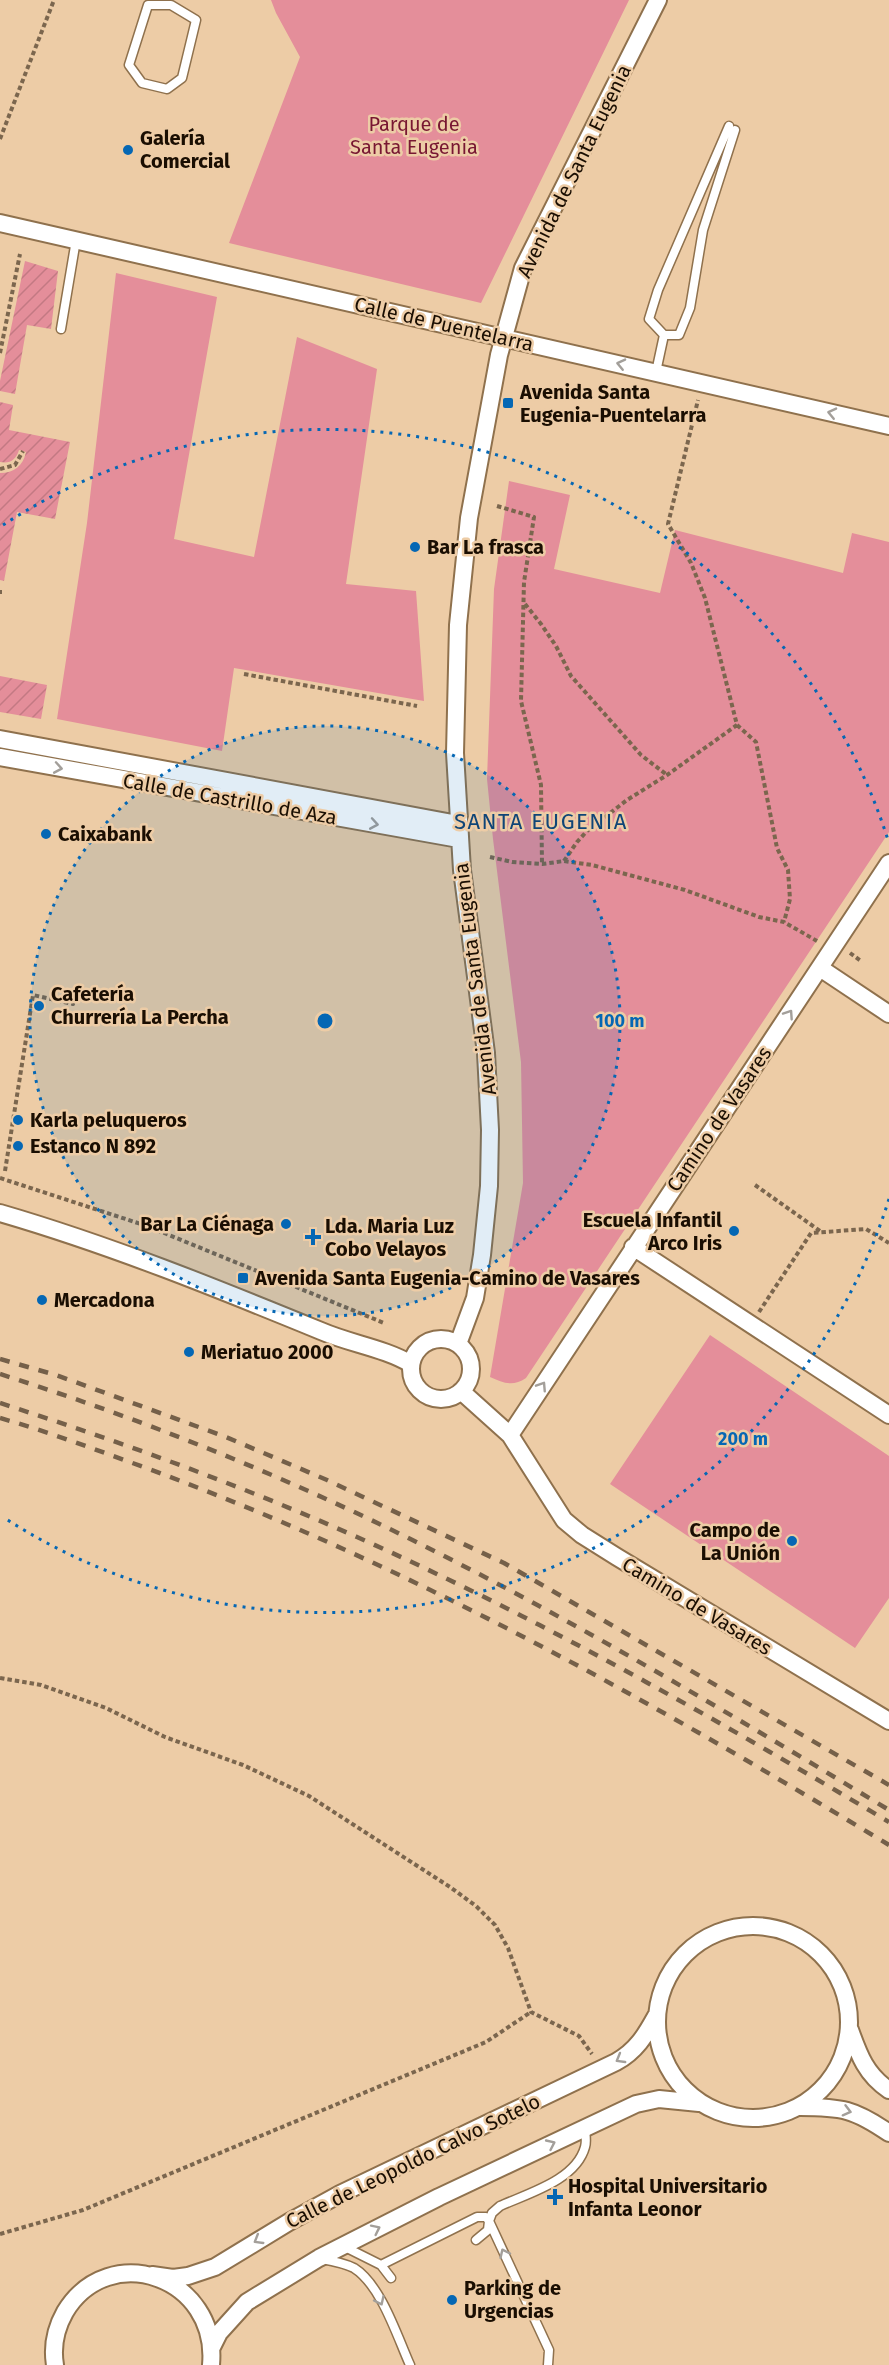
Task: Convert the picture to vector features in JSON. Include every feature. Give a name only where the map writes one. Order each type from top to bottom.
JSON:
[{"type":"street","name":"Avenida de Santa Eugenia","points":[[458,1344],[475,1298],[489,1186],[490,1130],[486,1053],[459,832],[454,753],[455,692],[463,569],[475,480],[503,338],[530,253],[658,0]]},
{"type":"street","name":"Calle de Puentelarra","points":[[0,222],[889,426]]},
{"type":"street","name":"Calle de Castrillo de Aza","points":[[0,739],[459,832]]},
{"type":"street","name":"Calle de Castrillo de Aza","points":[[0,758],[459,832]]},
{"type":"street","name":"Camino de Vasares","points":[[510,1435],[889,863]]},
{"type":"street","points":[[820,968],[889,1014]]},
{"type":"street","points":[[0,1213],[140,1258],[330,1335],[396,1355],[411,1364]]},
{"type":"street","points":[[633,1247],[889,1415]]},
{"type":"street","points":[[444,1339],[458,1344],[472,1362],[472,1373],[468,1382],[461,1391],[449,1398],[437,1399],[427,1396],[418,1388],[411,1376],[411,1364],[415,1355],[421,1347],[434,1340],[444,1339]]},
{"type":"street","name":"Camino de Vasares","points":[[461,1391],[510,1435],[555,1507],[573,1528],[617,1557],[889,1721]]},
{"type":"street","points":[[213,2358],[231,2318],[247,2302],[341,2246],[585,2128],[648,2101],[670,2099],[699,2103],[730,2116],[751,2119],[771,2118],[800,2107],[818,2095],[840,2064],[847,2045],[848,2005],[841,1983],[829,1962],[796,1936],[778,1929],[755,1925],[734,1927],[712,1934],[696,1944],[668,1974],[660,1994],[656,2035],[668,2070],[699,2103]]},
{"type":"street","name":"Calle de Leopoldo Calvo Sotelo","points":[[54,2364],[54,2348],[60,2320],[81,2293],[100,2280],[130,2274],[188,2276],[215,2267],[340,2194],[616,2062],[641,2042],[657,2015]]},
{"type":"street","points":[[849,2028],[868,2072],[889,2090]]},
{"type":"street","points":[[800,2107],[847,2110],[864,2116],[889,2133]]},
{"type":"street","points":[[152,2276],[168,2282],[193,2301],[202,2314],[213,2358]]},
{"type":"lane","points":[[147,3],[171,5],[196,20],[182,78],[168,89],[142,83],[129,65],[147,3]]},
{"type":"lane","points":[[732,128],[703,230],[690,308],[679,335],[664,335],[649,319],[658,290],[732,128]]},
{"type":"lane","points":[[61,329],[76,240]]},
{"type":"lane","points":[[656,372],[664,335]]},
{"type":"lane","points":[[476,2240],[488,2230],[492,2213],[500,2206],[565,2176],[576,2166],[586,2145],[585,2128]]},
{"type":"lane","points":[[381,2265],[481,2216],[489,2221],[549,2350],[548,2365]]},
{"type":"lane","points":[[341,2246],[381,2265],[391,2278]]},
{"type":"lane","points":[[319,2258],[351,2266],[368,2280],[376,2291],[410,2365]]},
{"type":"path","points":[[0,140],[54,0]]},
{"type":"path","points":[[0,353],[20,254]]},
{"type":"path","points":[[702,383],[668,524],[691,563],[705,598],[737,725],[756,742],[777,848],[788,870],[790,900],[784,922]]},
{"type":"path","points":[[0,469],[15,465],[23,451]]},
{"type":"path","points":[[497,506],[534,517],[524,582],[521,701],[541,785],[542,864]]},
{"type":"path","points":[[524,604],[542,624],[571,676],[641,755],[667,775]]},
{"type":"path","points":[[244,674],[417,706]]},
{"type":"path","points":[[564,861],[587,831],[627,800],[667,775],[737,725]]},
{"type":"path","points":[[490,857],[512,862],[542,864],[564,861],[592,865],[685,890],[759,917],[784,922],[820,942]]},
{"type":"path","points":[[845,949],[861,961]]},
{"type":"path","points":[[4,1171],[33,995],[73,1004],[75,990]]},
{"type":"path","points":[[0,1178],[147,1226],[384,1323]]},
{"type":"path","points":[[755,1185],[821,1232]]},
{"type":"path","points":[[751,1325],[811,1233],[866,1229],[887,1242],[889,1236]]},
{"type":"path","points":[[0,1678],[41,1685],[106,1708],[165,1737],[243,1765],[309,1796],[477,1906],[495,1925],[508,1948],[531,2012],[579,2036],[592,2054]]},
{"type":"path","points":[[0,2234],[83,2210],[486,2043],[531,2012]]},
{"type":"green space","name":"Parque de Santa Eugenia","points":[[271,0],[629,0],[481,303],[229,243],[300,57]]},
{"type":"green space","points":[[25,261],[58,271],[51,329],[27,325],[15,394],[0,391],[0,381]]},
{"type":"green space","points":[[116,273],[217,297],[174,539],[254,557],[297,337],[377,369],[346,584],[416,591],[424,701],[234,668],[222,751],[57,719],[87,523]]},
{"type":"green space","points":[[0,402],[13,405],[9,430],[70,442],[55,519],[17,512],[4,581],[0,580],[0,473],[10,472],[17,468],[26,452],[19,450],[12,460],[0,462]]},
{"type":"green space","points":[[509,481],[570,495],[554,569],[660,593],[675,530],[843,573],[852,533],[889,542],[889,832],[526,1378],[512,1383],[490,1377],[523,1183],[521,1062],[487,779],[494,589]]},
{"type":"green space","points":[[0,676],[47,685],[41,719],[0,712]]},
{"type":"green space","name":"Campo de La Unión","points":[[710,1335],[889,1456],[889,1598],[855,1648],[610,1484]]},
{"type":"railway","points":[[0,1359],[56,1375],[226,1437],[327,1480],[504,1563],[889,1785]]},
{"type":"railway","points":[[0,1374],[200,1445],[298,1486],[394,1531],[583,1630],[889,1810]]},
{"type":"railway","points":[[0,1403],[225,1482],[357,1537],[426,1569],[561,1636],[693,1708],[889,1822]]},
{"type":"railway","points":[[0,1418],[91,1448],[244,1506],[340,1547],[434,1592],[618,1688],[889,1845]]},
{"type":"place","name":"Galería Comercial","points":[[128,150]]},
{"type":"place","name":"Avenida Santa Eugenia-Puentelarra","points":[[508,403]]},
{"type":"place","name":"Bar La frasca","points":[[415,547]]},
{"type":"place","name":"Caixabank","points":[[46,834]]},
{"type":"place","name":"Cafetería Churrería La Percha","points":[[39,1006]]},
{"type":"place","name":"Karla peluqueros","points":[[18,1120]]},
{"type":"place","name":"Estanco N 892","points":[[18,1146]]},
{"type":"place","name":"Bar La Ciénaga","points":[[286,1224]]},
{"type":"place","name":"Escuela Infantil Arco Iris","points":[[734,1231]]},
{"type":"place","name":"Lda. Maria Luz Cobo Velayos","points":[[313,1237]]},
{"type":"place","name":"Avenida Santa Eugenia-Camino de Vasares","points":[[243,1278]]},
{"type":"place","name":"Mercadona","points":[[42,1300]]},
{"type":"place","name":"Meriatuo 2000","points":[[189,1352]]},
{"type":"place","name":"Campo de La Unión","points":[[792,1541]]},
{"type":"place","name":"Hospital Universitario Infanta Leonor","points":[[555,2197]]},
{"type":"place","name":"Parking de Urgencias","points":[[452,2300]]},
{"type":"district","name":"SANTA EUGENIA","points":[[541,821]]}]
